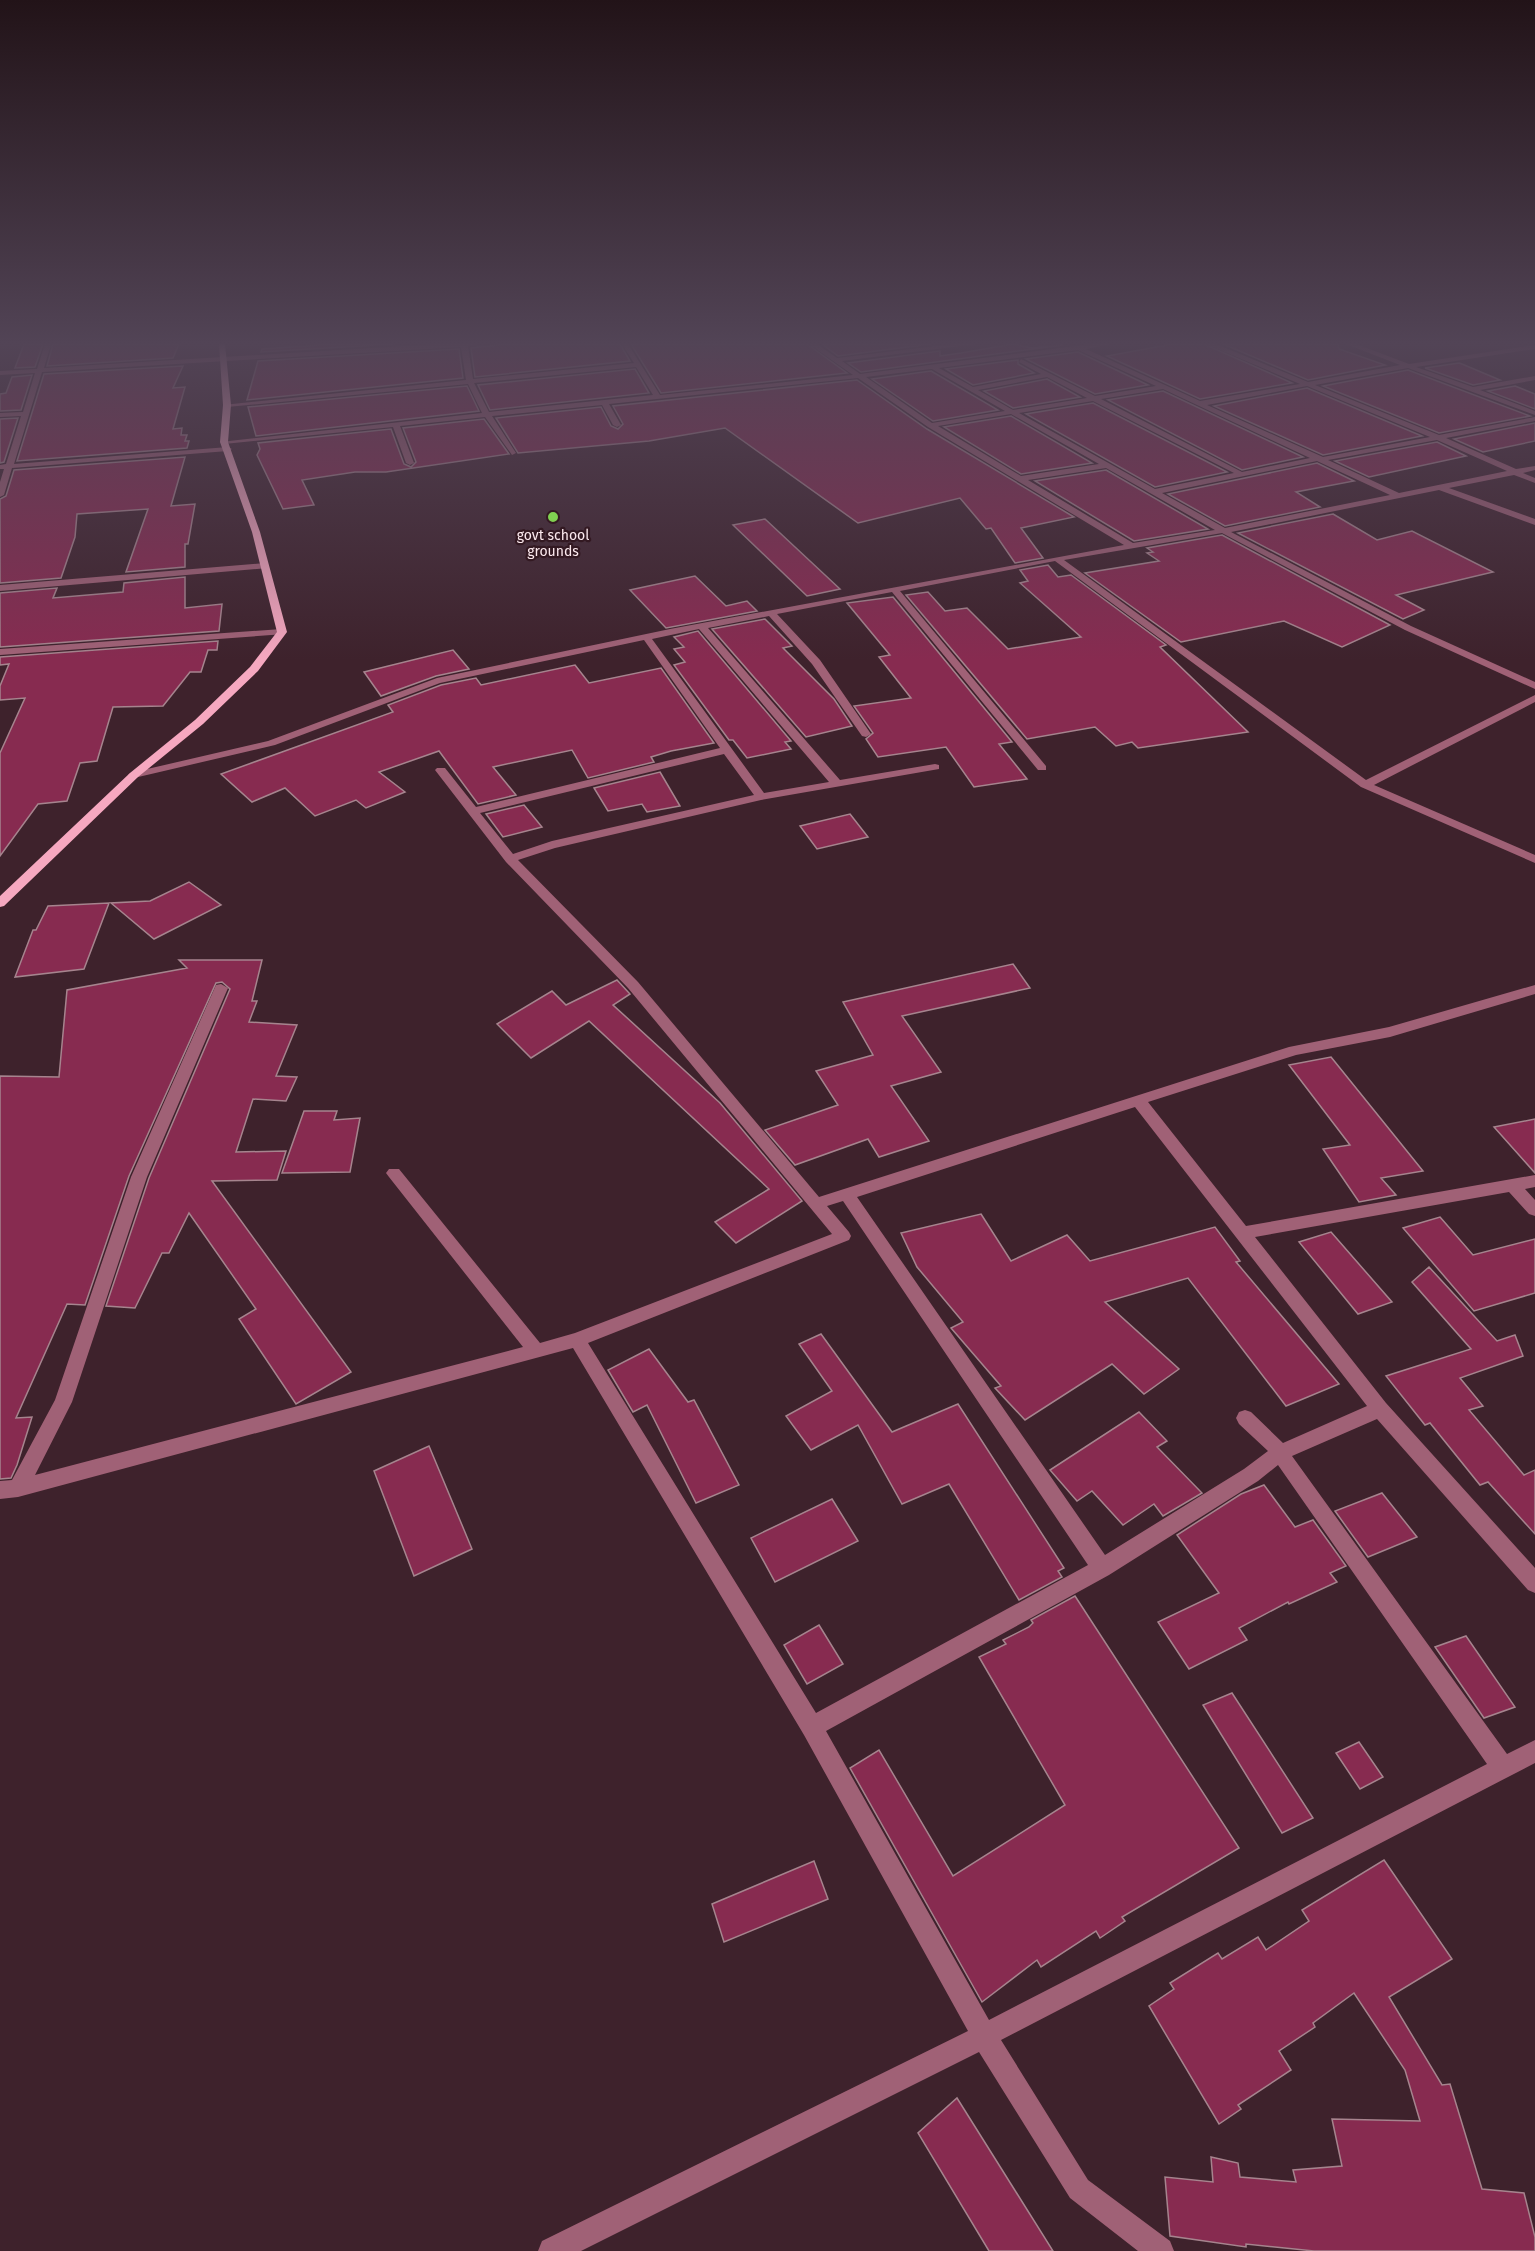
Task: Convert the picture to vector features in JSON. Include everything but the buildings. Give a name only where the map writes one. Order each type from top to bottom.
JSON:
[{"type":"main road","points":[[0,903],[134,775],[199,722],[254,669],[282,632],[265,566],[227,449]]},
{"type":"street","points":[[0,495],[4,466],[11,449]]},
{"type":"street","points":[[4,466],[192,449]]},
{"type":"street","points":[[405,449],[410,463]]},
{"type":"street","points":[[509,449],[512,453]]},
{"type":"street","points":[[970,449],[1132,546]]},
{"type":"street","points":[[1080,449],[1222,530],[1408,628],[1535,686]]},
{"type":"street","points":[[1193,449],[1241,474]]},
{"type":"street","points":[[1300,449],[1397,495]]},
{"type":"street","points":[[1154,492],[1374,449]]},
{"type":"street","points":[[1464,449],[1535,481]]},
{"type":"street","points":[[1018,479],[1108,465]]},
{"type":"street","points":[[134,775],[272,743],[437,681],[701,626],[1056,558],[1222,530],[1535,468]]},
{"type":"street","points":[[1440,487],[1535,522]]},
{"type":"street","points":[[1056,558],[1365,785],[1535,859]]},
{"type":"street","points":[[0,588],[265,566]]},
{"type":"street","points":[[894,589],[1042,768]]},
{"type":"street","points":[[771,613],[816,662],[866,734]]},
{"type":"street","points":[[701,626],[836,783]]},
{"type":"street","points":[[0,652],[282,632]]},
{"type":"street","points":[[646,637],[761,797]]},
{"type":"street","points":[[1365,785],[1535,698]]},
{"type":"street","points":[[473,812],[728,750]]},
{"type":"street","points":[[510,859],[552,845],[761,797],[935,766]]},
{"type":"street","points":[[0,1490],[18,1488],[577,1340],[843,1236],[633,985],[510,859],[441,770]]},
{"type":"street","points":[[18,1488],[63,1402],[139,1177],[221,988]]},
{"type":"street","points":[[816,1204],[1294,1050],[1390,1032],[1535,989]]},
{"type":"street","points":[[1138,1100],[1380,1409],[1535,1583]]},
{"type":"street","points":[[394,1173],[536,1351]]},
{"type":"street","points":[[1242,1233],[1535,1181]]},
{"type":"street","points":[[1512,1185],[1535,1209]]},
{"type":"street","points":[[847,1194],[1102,1568]]},
{"type":"street","points":[[577,1340],[812,1727],[984,2036],[1079,2189],[1160,2251]]},
{"type":"street","points":[[812,1727],[1102,1568],[1251,1475],[1279,1453],[1380,1409]]},
{"type":"street","points":[[1245,1418],[1279,1453],[1503,1767]]},
{"type":"street","points":[[552,2251],[984,2036],[1535,1751]]},
{"type":"place","name":"govt school grounds","points":[[553,517]]}]
